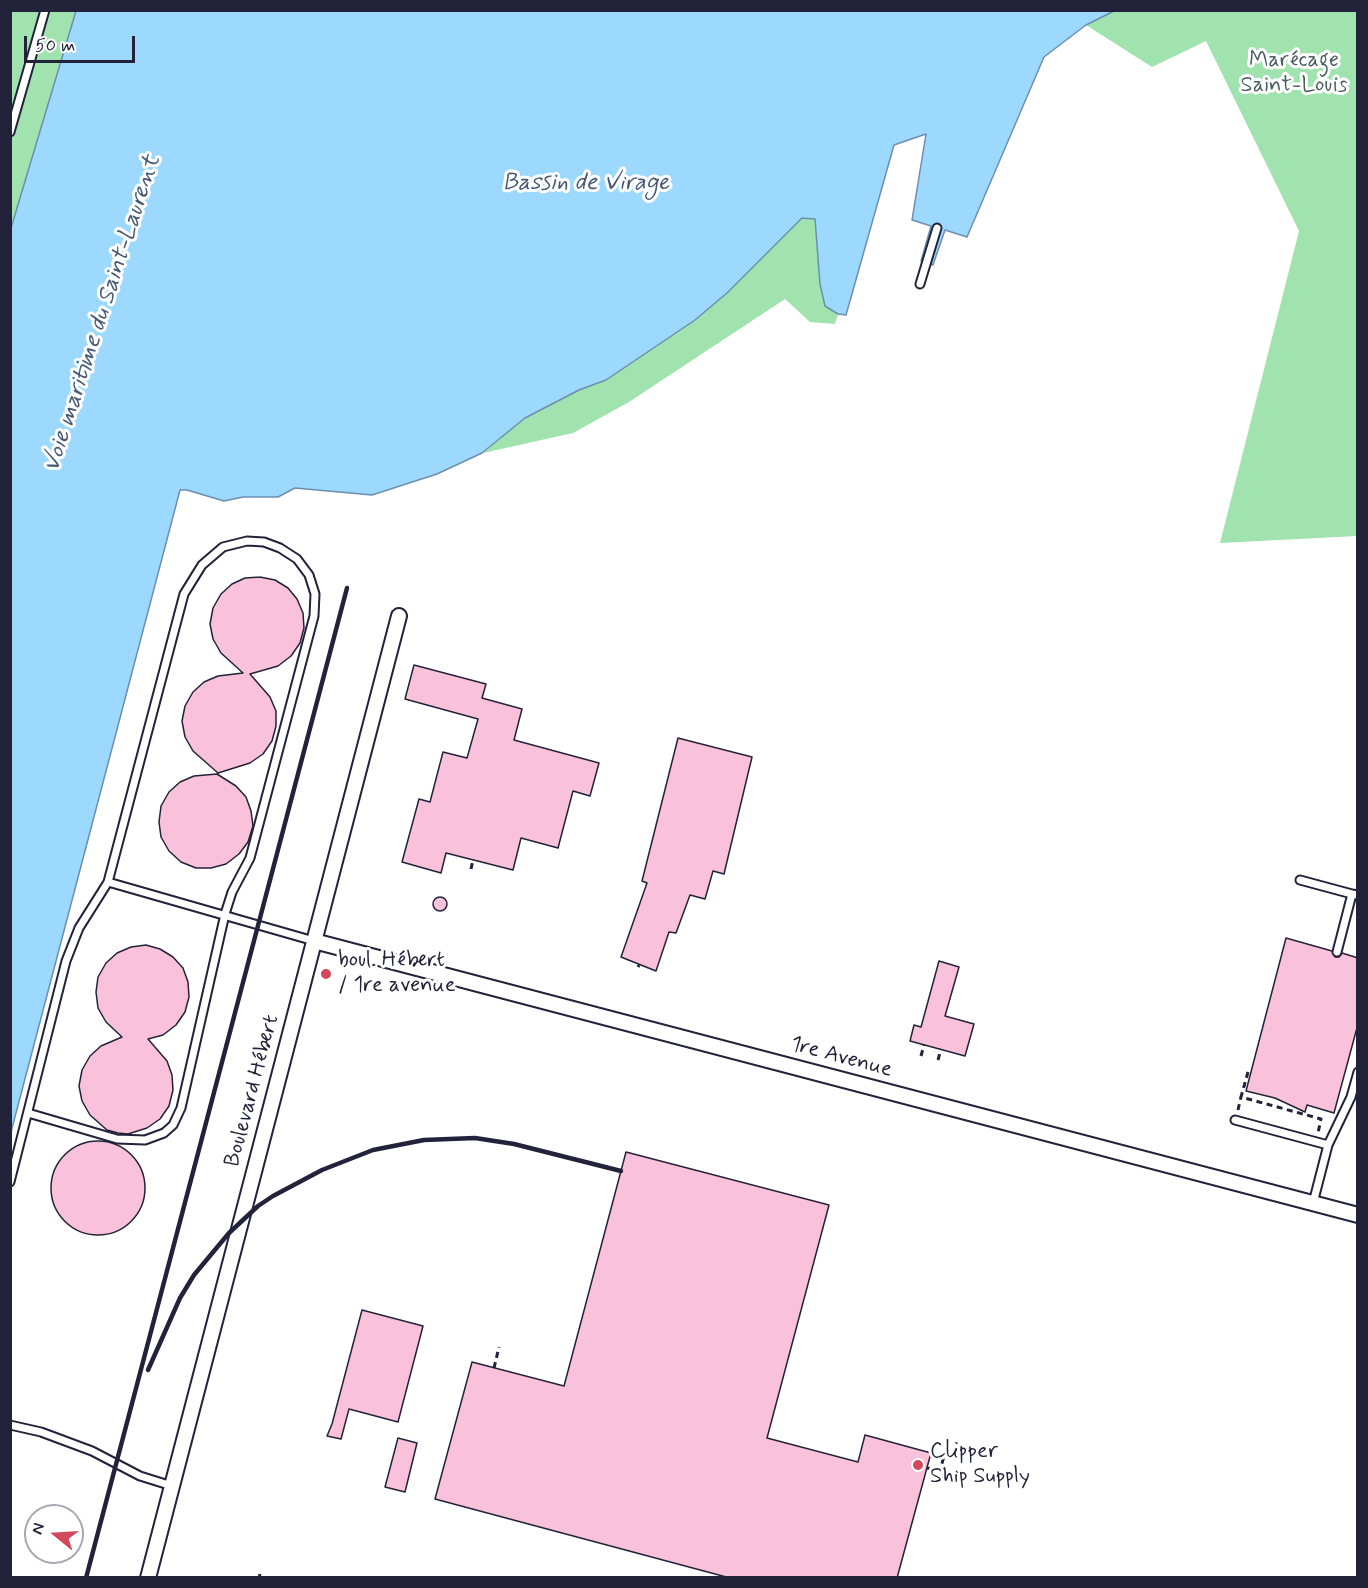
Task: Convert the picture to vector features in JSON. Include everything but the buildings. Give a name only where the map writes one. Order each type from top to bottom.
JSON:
[{"type":"street","name":"Boulevard Hébert","points":[[148,1578],[399,616]]},
{"type":"street","name":"1re Avenue","points":[[314,941],[1358,1215]]},
{"type":"lane","points":[[10,132],[45,10]]},
{"type":"lane","points":[[920,284],[938,228]]},
{"type":"lane","points":[[10,1182],[66,961],[79,928],[108,882],[184,594],[202,565],[224,547],[247,541],[264,542],[280,548],[297,559],[309,575],[315,594],[314,616],[250,858],[232,892],[225,914],[181,1108],[173,1125],[164,1133],[145,1140],[117,1139],[28,1113]]},
{"type":"lane","points":[[1300,880],[1355,895],[1337,952]]},
{"type":"lane","points":[[108,882],[314,941]]},
{"type":"lane","points":[[1313,1203],[1328,1145],[1351,1097],[1358,1072]]},
{"type":"lane","points":[[1235,1120],[1328,1145]]},
{"type":"lane","points":[[10,1425],[41,1432],[92,1450],[140,1476],[172,1486]]},
{"type":"path","points":[[471,869],[473,860]]},
{"type":"path","points":[[921,1056],[924,1045]]},
{"type":"path","points":[[938,1060],[941,1049]]},
{"type":"path","points":[[1248,1072],[1241,1097],[1321,1119],[1318,1134]]},
{"type":"path","points":[[494,1368],[499,1347]]},
{"type":"path","points":[[927,1468],[940,1471],[946,1448]]},
{"type":"green space","points":[[10,11],[76,11],[11,228],[10,228]]},
{"type":"green space","name":"Marécage Saint-Louis","points":[[1114,11],[1357,11],[1357,536],[1220,543],[1299,231],[1206,41],[1152,67],[1086,25]]},
{"type":"green space","points":[[802,218],[815,218],[820,284],[825,306],[838,314],[835,324],[810,322],[785,299],[629,402],[573,433],[483,453],[525,418],[579,390],[606,380],[727,293]]},
{"type":"water","points":[[76,11],[1114,11],[1086,25],[1044,57],[967,237],[945,230],[933,265],[921,261],[931,226],[912,220],[926,134],[894,145],[846,315],[838,314],[825,306],[820,284],[815,219],[802,218],[727,293],[695,320],[606,380],[579,390],[525,418],[482,453],[437,474],[372,495],[295,488],[278,497],[243,497],[224,501],[180,490],[11,1132],[11,228]]},
{"type":"railway","points":[[86,1578],[347,588]]},
{"type":"railway","points":[[148,1370],[180,1298],[194,1275],[229,1233],[258,1206],[322,1170],[373,1150],[424,1140],[475,1138],[514,1144],[621,1171]]},
{"type":"place","name":"boul. Hébert / 1re avenue","points":[[326,974]]},
{"type":"place","name":"Clipper Ship Supply","points":[[918,1465]]},
{"type":"water label","name":"Bassin de Virage","points":[[586,184]]},
{"type":"water label","name":"Voie maritime du Saint-Laurent","points":[[103,314]]}]
